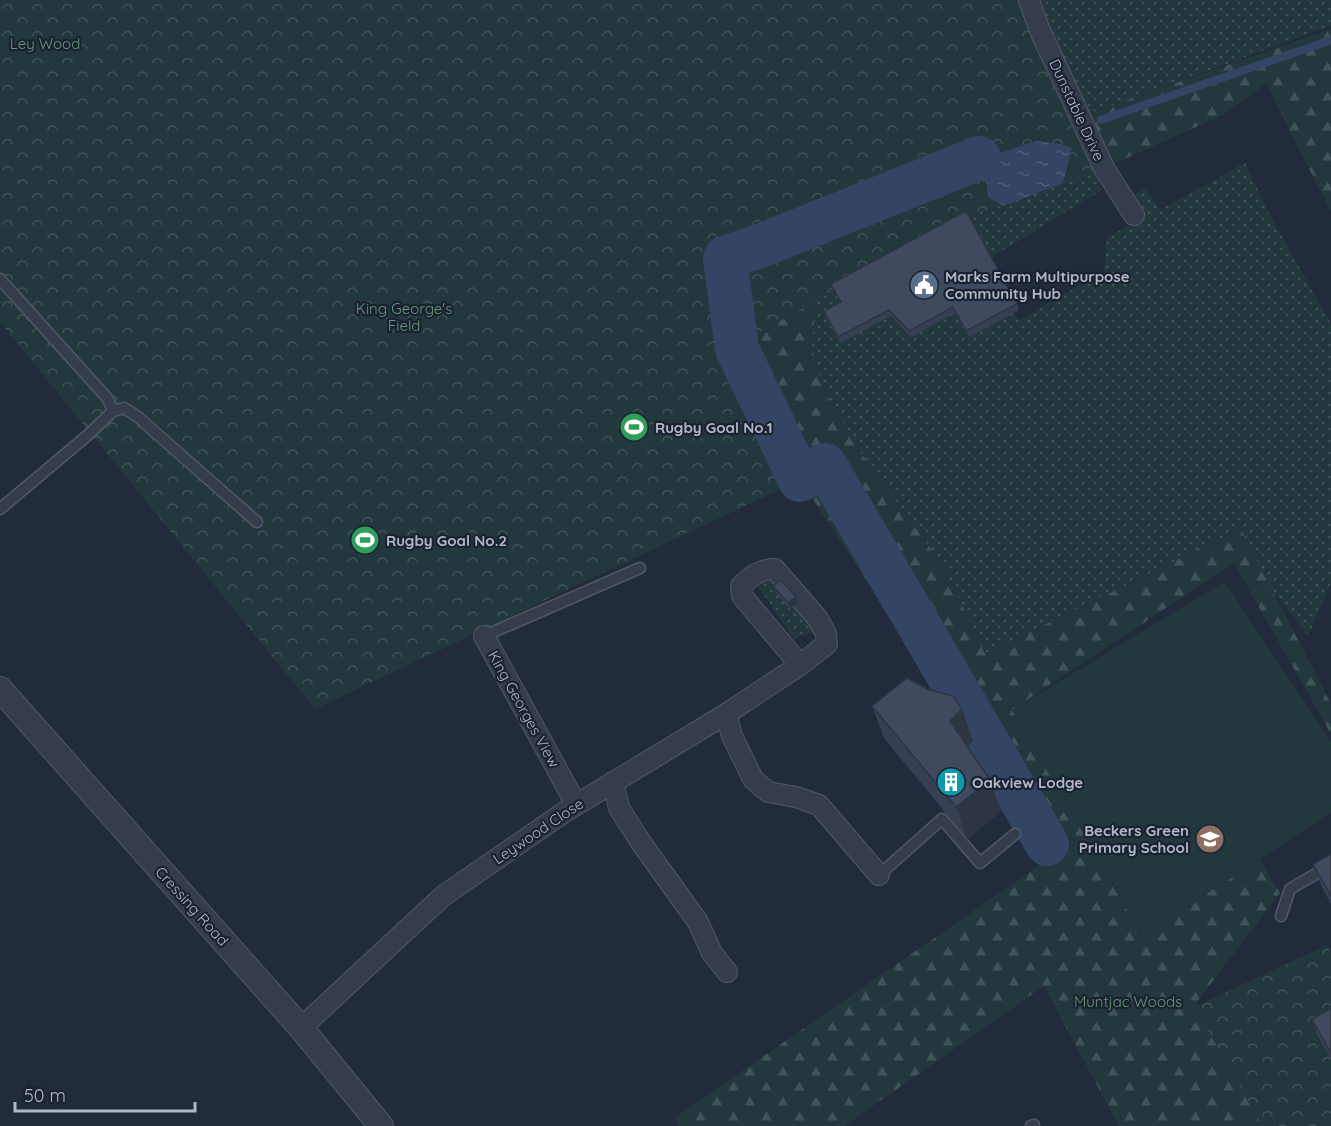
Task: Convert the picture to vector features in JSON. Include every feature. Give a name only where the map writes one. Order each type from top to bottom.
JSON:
[{"type":"street","name":"Dunstable Drive","points":[[1029,0],[1040,31],[1104,168],[1134,216]]},
{"type":"street","name":"Leywood Close","points":[[301,1028],[443,896],[576,804],[726,714],[800,665],[827,644],[826,634],[818,620],[775,569],[766,569],[752,576],[741,586],[742,596],[800,665]]},
{"type":"street","name":"King Georges View","points":[[484,636],[576,804]]},
{"type":"street","name":"Cressing Road","points":[[0,689],[301,1028],[381,1126]]},
{"type":"street","points":[[726,714],[732,736],[753,779],[768,792],[795,797],[819,805],[879,875]]},
{"type":"street","points":[[613,782],[619,808],[698,922],[712,953],[727,972]]},
{"type":"lane","points":[[0,279],[108,399],[113,411]]},
{"type":"lane","points":[[0,509],[113,411],[124,408],[138,417],[257,522]]},
{"type":"lane","name":"King Georges View","points":[[484,636],[640,568]]},
{"type":"lane","points":[[879,875],[942,819],[980,863],[1015,834]]},
{"type":"lane","points":[[1281,916],[1290,889],[1331,865]]},
{"type":"green space","name":"King George's Field","points":[[0,0],[1034,0],[1104,168],[968,217],[737,344],[756,396],[800,480],[315,709],[0,322]]},
{"type":"green space","points":[[1033,0],[1331,0],[1331,26],[1080,117]]},
{"type":"green space","name":"Muntjac Woods","points":[[1331,29],[1331,211],[1267,83],[1223,115],[1104,168],[1103,164],[764,296],[817,301],[811,345],[822,385],[858,449],[942,564],[985,654],[1241,529],[1331,704],[1331,734],[1234,563],[1012,710],[1142,935],[1259,859],[1280,893],[1196,1003],[1268,1126],[1119,1126],[1044,986],[844,1126],[679,1126],[674,1118],[1050,858],[800,480],[737,349],[731,258],[1084,115]]},
{"type":"green space","points":[[1245,162],[1265,206],[1331,324],[1331,583],[1308,636],[1255,568],[1241,529],[985,654],[942,564],[858,449],[822,385],[811,345],[817,302],[837,261],[886,240],[1096,171],[1101,191],[988,259],[1018,321],[1104,271],[1107,237],[1146,217],[1135,194],[1144,188],[1160,209]]},
{"type":"green space","points":[[769,576],[815,631],[794,639],[755,582]]},
{"type":"green space","name":"Beckers Green Primary School","points":[[1225,582],[1331,742],[1331,813],[1143,935],[1012,710]]},
{"type":"green space","points":[[1327,945],[1331,953],[1331,1030],[1318,1037],[1331,1059],[1331,1126],[1263,1126],[1194,1007]]},
{"type":"water","points":[[1036,141],[1072,148],[1063,183],[1004,206],[991,199],[987,193],[987,182],[976,166],[981,161],[979,158]]},
{"type":"building","name":"Marks Farm Multipurpose Community Hub","points":[[966,211],[1017,304],[966,331],[953,307],[909,331],[889,310],[838,337],[824,311],[841,302],[831,284]]},
{"type":"building","points":[[781,580],[796,597],[788,603],[773,586]]},
{"type":"building","name":"Oakview Lodge","points":[[907,678],[927,689],[953,696],[962,709],[950,721],[990,780],[956,807],[872,706]]},
{"type":"building","points":[[1331,854],[1331,896],[1313,864]]},
{"type":"building","points":[[1331,1009],[1331,1053],[1312,1019]]},
{"type":"waterway","points":[[1101,120],[1331,40]]},
{"type":"waterway","points":[[979,158],[725,258],[737,349],[800,480],[825,465],[1047,844]]},
{"type":"place","name":"Marks Farm Multipurpose Community Hub","points":[[924,285]]},
{"type":"place","name":"Rugby Goal No.1","points":[[634,427]]},
{"type":"place","name":"Rugby Goal No.2","points":[[365,540]]},
{"type":"place","name":"Oakview Lodge","points":[[951,782]]},
{"type":"place","name":"Beckers Green Primary School","points":[[1210,839]]},
{"type":"park label","name":"Ley Wood","points":[[45,43]]}]
